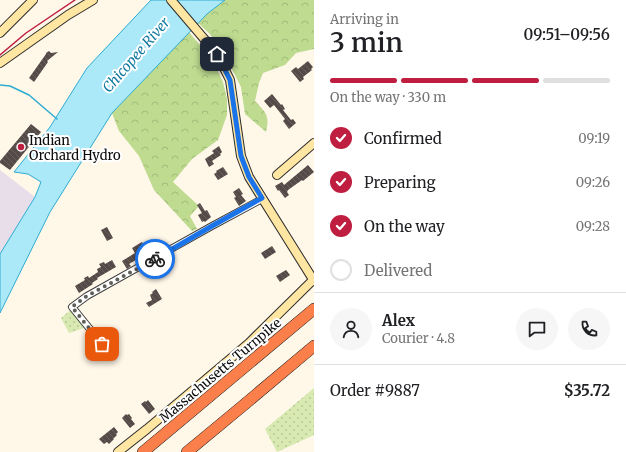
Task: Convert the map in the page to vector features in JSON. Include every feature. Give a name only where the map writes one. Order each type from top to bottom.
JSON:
[{"type":"highway","name":"Massachusetts Turnpike","points":[[143,452],[312,311]]},
{"type":"highway","points":[[187,452],[314,346]]},
{"type":"main road","points":[[0,33],[33,0]]},
{"type":"main road","points":[[0,63],[93,0]]},
{"type":"main road","points":[[118,452],[250,343],[314,280],[249,177],[241,156],[230,80],[217,54],[171,0]]},
{"type":"main road","points":[[277,175],[314,144]]},
{"type":"street","points":[[102,344],[72,307],[87,296],[262,198]]},
{"type":"shaded area","points":[[0,170],[35,197],[0,254]]},
{"type":"green space","points":[[225,0],[314,0],[314,49],[296,53],[285,65],[263,73],[259,83],[255,101],[266,115],[268,122],[266,132],[245,114],[241,87],[227,59],[211,35],[198,23]]},
{"type":"green space","points":[[189,32],[213,61],[223,82],[227,99],[227,115],[218,140],[192,159],[173,182],[199,206],[190,216],[197,229],[192,231],[154,190],[139,156],[119,131],[112,113]]},
{"type":"green space","points":[[75,306],[87,327],[69,333],[61,318]]},
{"type":"green space","points":[[314,388],[314,435],[277,452],[265,429]]},
{"type":"water","name":"Chicopee River","points":[[151,0],[225,0],[207,14],[112,113],[50,212],[0,313],[0,254],[35,197],[41,182],[28,174],[14,172],[50,127],[87,68]]},
{"type":"building","points":[[49,51],[51,53],[58,52],[47,61],[48,62],[34,82],[29,78],[46,53]]},
{"type":"building","points":[[308,61],[313,67],[311,69],[312,70],[303,77],[304,79],[300,82],[291,71],[296,67],[298,69]]},
{"type":"building","points":[[272,94],[281,105],[282,104],[285,109],[283,110],[291,120],[293,119],[296,123],[289,129],[283,121],[285,119],[274,105],[270,108],[264,101]]},
{"type":"building","name":"Indian Orchard Hydro","points":[[31,124],[41,132],[10,170],[0,163],[0,161]]},
{"type":"building","points":[[219,146],[222,152],[220,154],[221,155],[212,161],[214,164],[209,167],[205,159],[214,153],[212,151]]},
{"type":"building","points":[[308,165],[314,172],[288,190],[287,192],[289,195],[285,198],[275,186],[282,182],[284,185]]},
{"type":"building","points":[[223,167],[228,174],[218,180],[214,174]]},
{"type":"building","points":[[239,188],[243,194],[241,195],[246,201],[239,206],[234,198],[236,197],[233,192]]},
{"type":"building","points":[[200,203],[211,217],[205,222],[202,222],[198,215],[202,213],[197,205]]},
{"type":"building","points":[[107,227],[113,238],[107,241],[101,230]]},
{"type":"building","points":[[142,242],[148,255],[129,264],[131,266],[127,269],[122,261],[135,253],[132,248]]},
{"type":"building","points":[[272,246],[276,252],[265,259],[261,253]]},
{"type":"building","points":[[112,260],[116,267],[97,278],[98,279],[92,283],[93,284],[79,293],[75,286],[85,280],[84,278],[88,276],[89,278],[98,272],[97,269],[101,267],[99,264],[104,262],[105,264]]},
{"type":"building","points":[[286,270],[290,275],[280,282],[276,276]]},
{"type":"building","points":[[156,289],[162,299],[149,307],[146,303],[152,300],[150,295]]},
{"type":"building","points":[[148,400],[155,409],[149,414],[141,404]]},
{"type":"building","points":[[126,414],[129,414],[135,424],[130,428],[122,418]]},
{"type":"building","points":[[114,427],[118,432],[116,434],[117,435],[109,444],[107,442],[104,444],[99,439]]},
{"type":"waterway","points":[[0,85],[10,86],[29,95],[57,119]]},
{"type":"railway","points":[[0,55],[26,33],[75,0]]},
{"type":"way so far","points":[[102,344],[72,307],[87,296],[155,259]]},
{"type":"place","name":"Indian Orchard Hydro","points":[[21,147]]},
{"type":"route","points":[[155,259],[262,198],[249,177],[241,156],[230,80],[217,54]]}]
